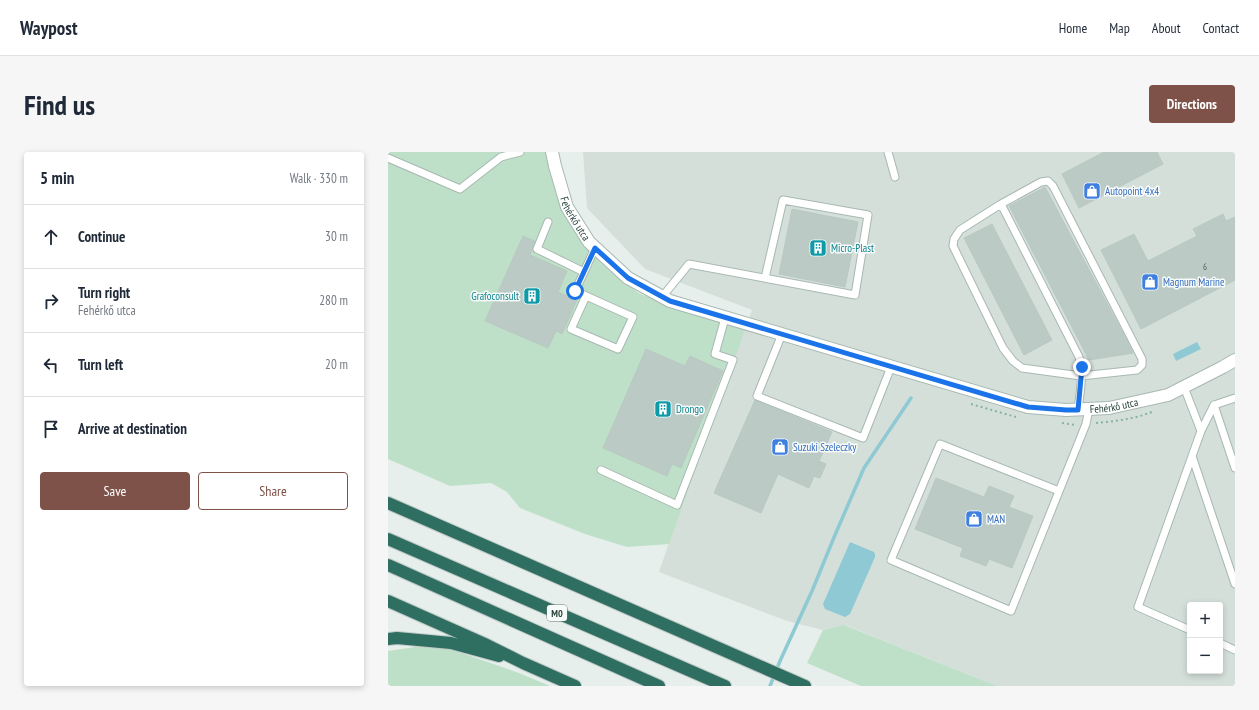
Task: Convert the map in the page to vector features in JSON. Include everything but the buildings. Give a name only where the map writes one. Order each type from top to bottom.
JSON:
[{"type":"highway","points":[[388,503],[805,686]]},
{"type":"highway","name":"M0","points":[[388,539],[725,686]]},
{"type":"highway","name":"M0","points":[[388,565],[659,686]]},
{"type":"highway","points":[[388,601],[487,644],[523,663],[575,686]]},
{"type":"highway","points":[[388,639],[398,638],[451,643],[523,663]]},
{"type":"street","name":"Fehérkő utca","points":[[552,152],[554,166],[567,207],[589,242],[595,248],[628,278],[662,297],[670,301],[725,318],[1028,407],[1066,410],[1109,408],[1168,395],[1235,360]]},
{"type":"lane","points":[[388,158],[460,189],[501,155],[520,152]]},
{"type":"lane","points":[[888,152],[895,177]]},
{"type":"lane","points":[[1048,181],[1053,186],[1142,359],[1142,365],[1137,370],[1081,376],[1022,368],[1012,361],[1003,348],[952,246],[954,239],[960,230],[1001,204],[1041,182],[1048,181]]},
{"type":"lane","points":[[662,297],[689,264],[855,295],[868,215],[783,200],[765,278]]},
{"type":"lane","points":[[1001,204],[1080,357],[1086,424],[1059,491],[1010,611],[891,560],[940,444],[1059,491]]},
{"type":"lane","points":[[548,222],[537,249],[584,272]]},
{"type":"lane","points":[[586,296],[571,329],[618,350],[633,317],[575,291],[595,248]]},
{"type":"lane","points":[[601,470],[677,505],[733,360],[715,354],[725,318]]},
{"type":"lane","points":[[782,334],[757,396],[863,438],[891,367]]},
{"type":"lane","points":[[1184,387],[1200,431]]},
{"type":"lane","points":[[1187,629],[1138,607],[1200,431],[1214,405],[1235,398]]},
{"type":"lane","points":[[1214,405],[1235,468]]},
{"type":"lane","points":[[1192,456],[1235,584]]},
{"type":"lane","points":[[1223,644],[1235,650]]},
{"type":"shaded area","points":[[388,152],[546,152],[561,206],[600,262],[638,293],[684,312],[745,330],[752,310],[645,269],[587,208],[583,152],[1235,152],[1235,686],[997,686],[845,625],[823,630],[787,621],[659,572],[672,534]]},
{"type":"green space","points":[[388,152],[546,152],[561,206],[600,262],[638,293],[684,312],[745,330],[669,544],[627,547],[585,534],[520,508],[507,492],[491,483],[450,486],[388,459]]},
{"type":"green space","points":[[844,625],[997,686],[861,686],[807,663],[823,630]]},
{"type":"green space","points":[[422,646],[450,649],[519,673],[550,686],[388,686],[388,651]]},
{"type":"water","points":[[1197,342],[1201,349],[1176,361],[1173,354]]},
{"type":"water","points":[[850,542],[874,552],[875,557],[850,614],[845,617],[825,609],[823,604]]},
{"type":"waterway","points":[[770,686],[864,468],[911,398]]},
{"type":"place","name":"Autopoint 4x4","points":[[1092,191]]},
{"type":"place","name":"Micro-Plast","points":[[818,248]]},
{"type":"place","name":"Magnum Marine","points":[[1150,282]]},
{"type":"place","name":"Grafoconsult","points":[[532,296]]},
{"type":"place","name":"Drongo","points":[[663,409]]},
{"type":"place","name":"Suzuki Szeleczky","points":[[780,447]]},
{"type":"place","name":"MAN","points":[[974,519]]},
{"type":"route","points":[[575,291],[595,248],[628,278],[670,301],[1028,407],[1078,410],[1082,367]]}]
